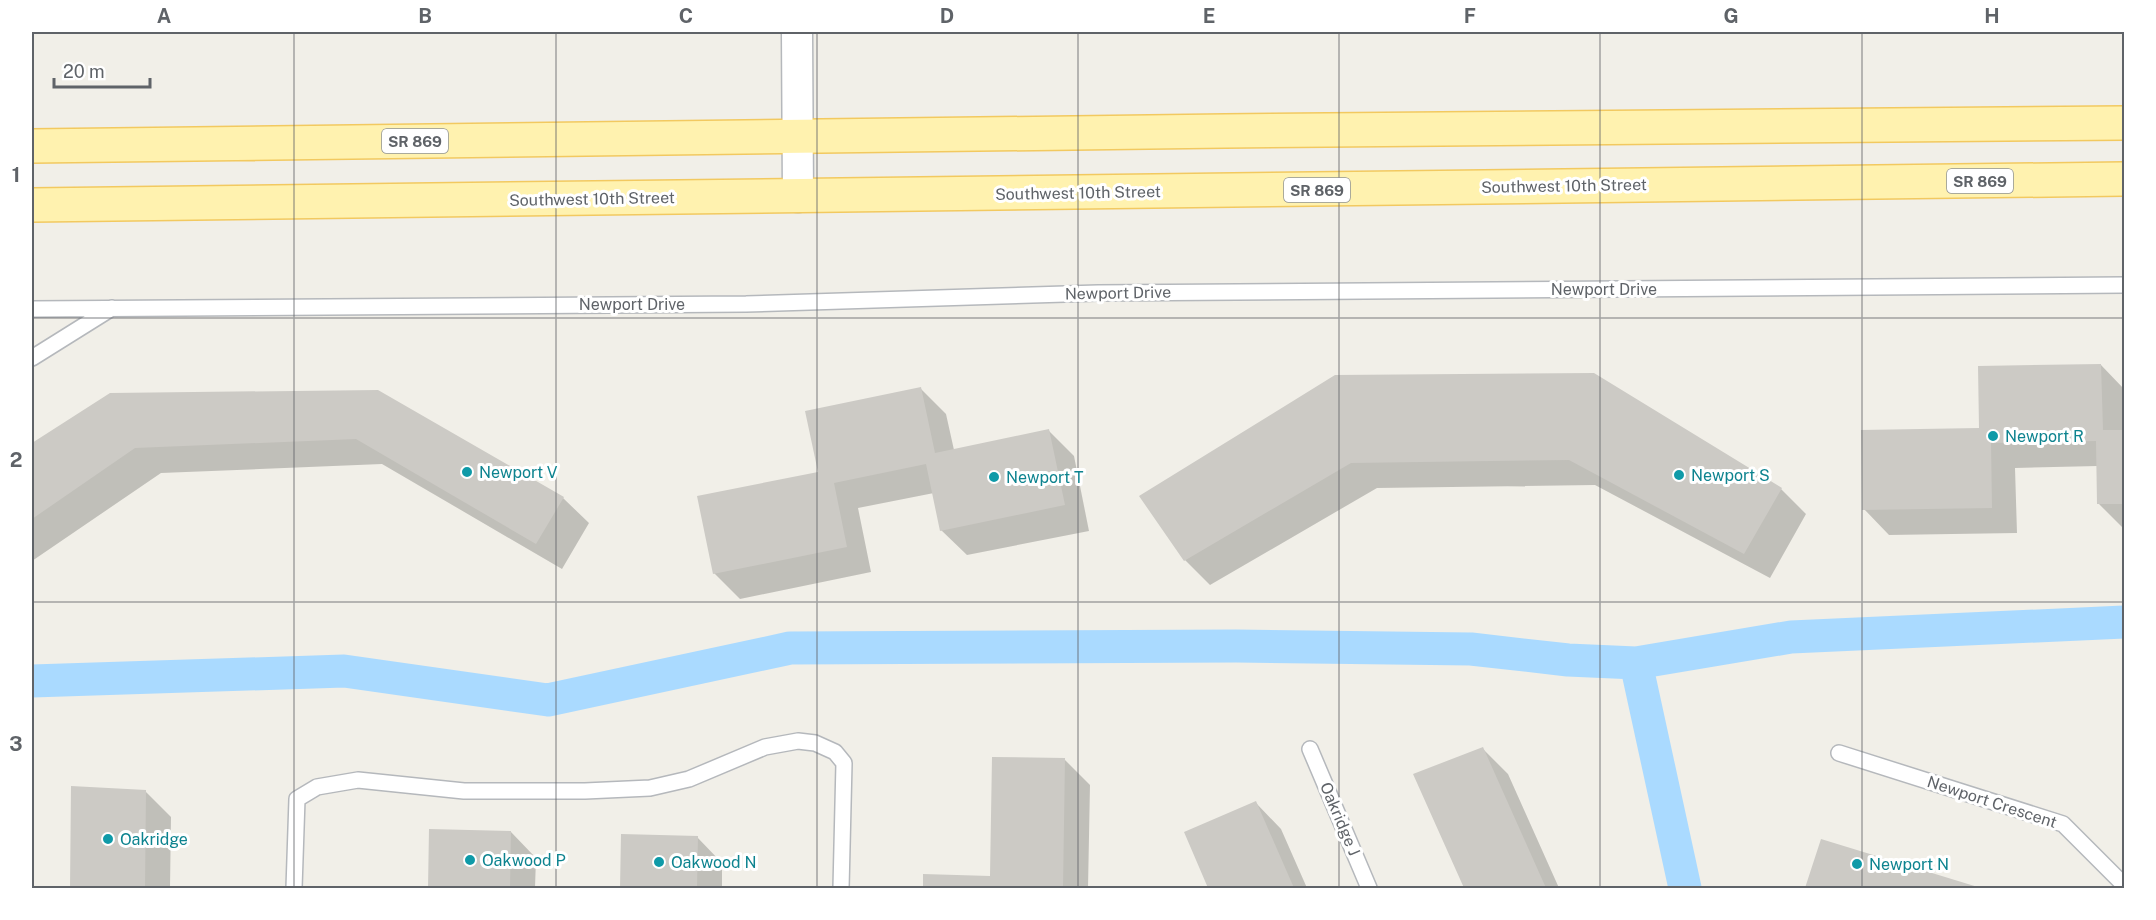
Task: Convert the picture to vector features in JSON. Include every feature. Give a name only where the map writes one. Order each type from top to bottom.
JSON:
[{"type":"main road","name":"SR 869","points":[[32,146],[2124,123]]},
{"type":"main road","name":"Southwest 10th Street","points":[[32,205],[2124,179]]},
{"type":"street","points":[[797,32],[798,197]]},
{"type":"lane","name":"Newport Drive","points":[[112,308],[746,304],[1098,293],[2124,285]]},
{"type":"lane","points":[[32,309],[112,308]]},
{"type":"lane","points":[[32,358],[112,308]]},
{"type":"lane","points":[[294,888],[297,799],[317,787],[358,780],[464,791],[585,791],[650,788],[689,779],[765,747],[798,741],[815,743],[835,752],[844,763],[841,888]]},
{"type":"lane","name":"Oakridge J","points":[[1310,749],[1369,888]]},
{"type":"lane","name":"Newport Crescent","points":[[1839,753],[2063,824],[2124,885]]},
{"type":"building","name":"Newport R","points":[[2101,364],[2103,430],[2124,430],[2124,504],[2097,504],[2096,441],[1991,443],[1992,508],[1862,510],[1861,430],[1979,428],[1978,366]]},
{"type":"building","name":"Newport S","points":[[1594,373],[1782,488],[1744,554],[1569,460],[1351,463],[1184,561],[1139,496],[1335,375]]},
{"type":"building","name":"Newport T","points":[[921,387],[935,453],[1049,429],[1065,505],[940,531],[926,464],[834,483],[847,547],[713,574],[697,496],[818,472],[805,411]]},
{"type":"building","name":"Newport V","points":[[378,390],[564,497],[536,544],[356,439],[135,448],[32,519],[32,443],[110,393]]},
{"type":"building","points":[[1483,747],[1546,888],[1464,888],[1413,774]]},
{"type":"building","points":[[992,757],[1065,758],[1063,888],[923,888],[923,874],[990,876]]},
{"type":"building","name":"Oakridge","points":[[71,786],[146,790],[145,888],[70,888]]},
{"type":"building","points":[[1256,801],[1294,888],[1208,888],[1184,832]]},
{"type":"building","name":"Oakwood P","points":[[429,829],[511,831],[510,888],[428,888]]},
{"type":"building","name":"Oakwood N","points":[[621,834],[698,836],[697,888],[620,888]]},
{"type":"building","name":"Newport N","points":[[1821,839],[1981,888],[1805,888]]},
{"type":"waterway","points":[[1636,663],[1791,637],[2124,622]]},
{"type":"waterway","points":[[32,681],[344,671],[548,700],[790,648],[1236,646],[1471,649],[1568,660],[1636,663],[1685,888]]},
{"type":"place","name":"Newport R","points":[[1993,436]]},
{"type":"place","name":"Newport V","points":[[467,472]]},
{"type":"place","name":"Newport S","points":[[1679,475]]},
{"type":"place","name":"Newport T","points":[[994,477]]},
{"type":"place","name":"Oakridge","points":[[108,839]]},
{"type":"place","name":"Oakwood P","points":[[470,860]]},
{"type":"place","name":"Oakwood N","points":[[659,862]]},
{"type":"place","name":"Newport N","points":[[1857,864]]}]
